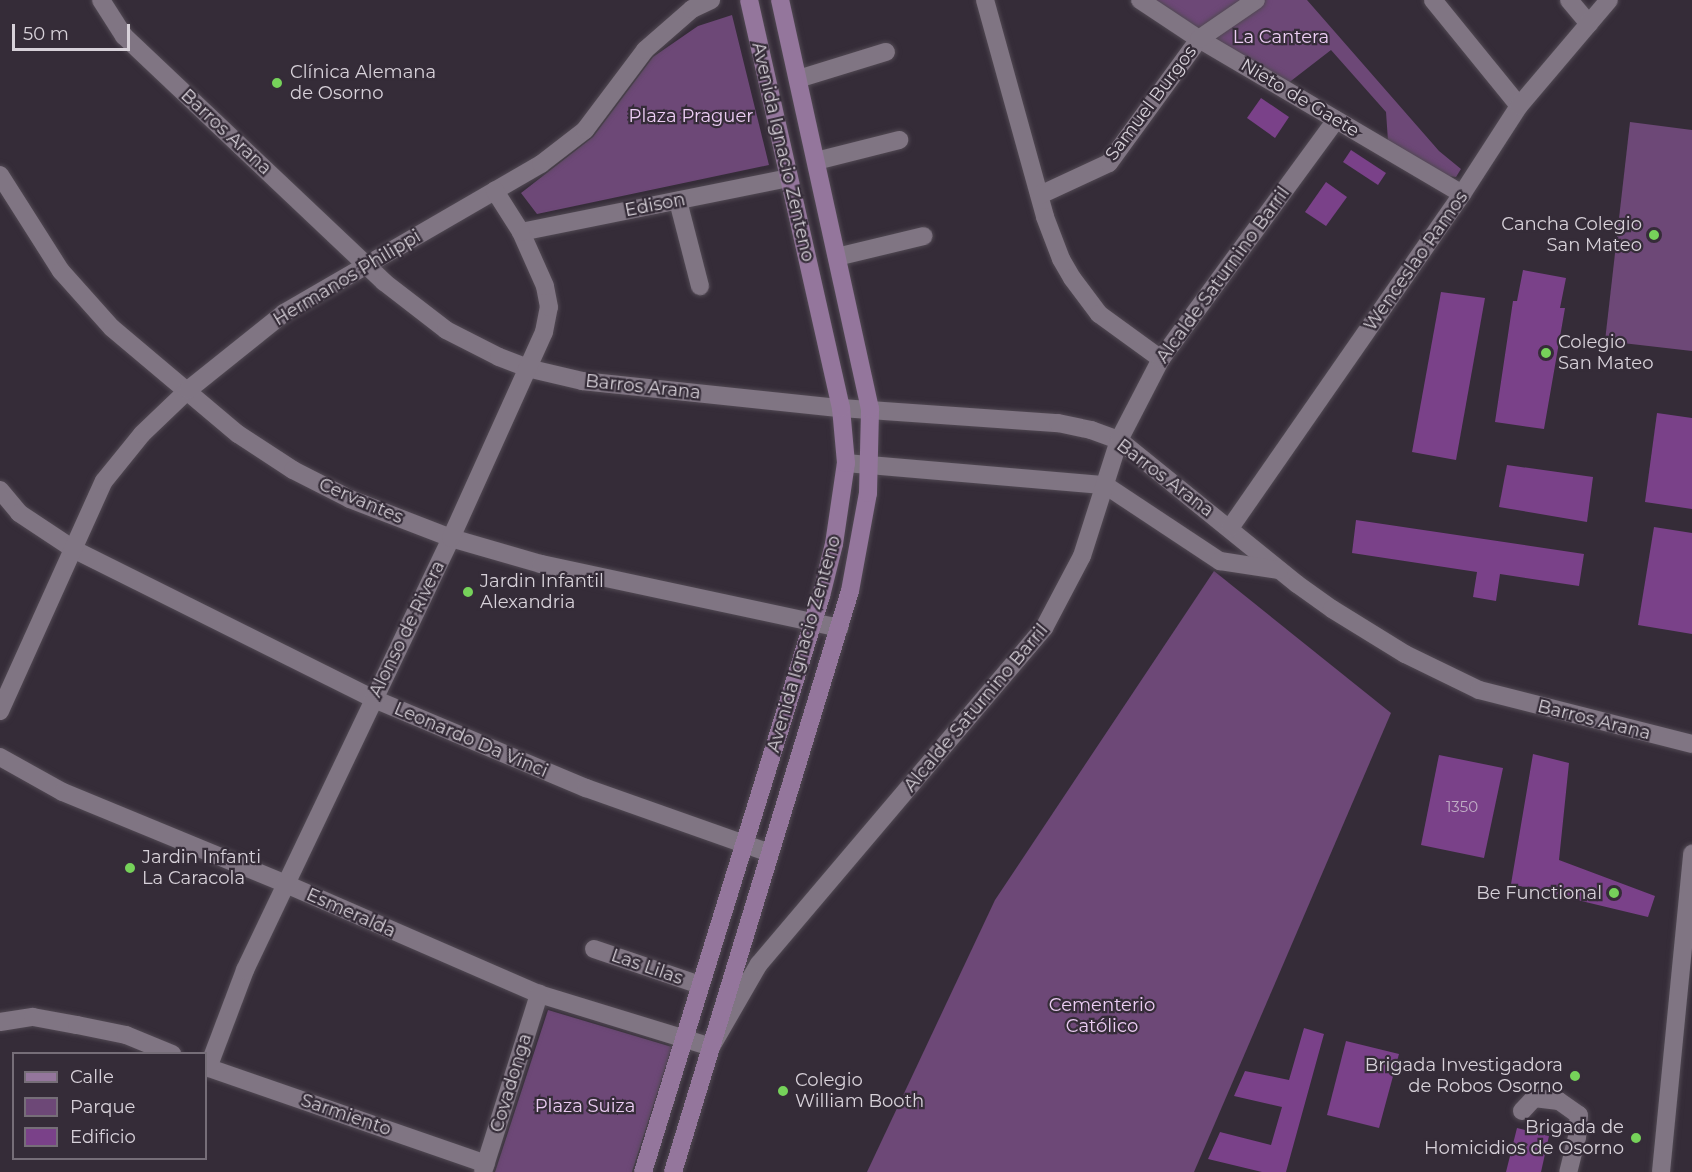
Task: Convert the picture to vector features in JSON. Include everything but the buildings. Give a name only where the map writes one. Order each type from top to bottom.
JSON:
[{"type":"main road","name":"Avenida Ignacio Zenteno","points":[[643,1172],[813,621],[834,544],[846,463],[841,408],[749,0]]},
{"type":"main road","name":"Avenida Ignacio Zenteno","points":[[673,1172],[839,628],[859,553],[871,464],[870,409],[780,0]]},
{"type":"street","name":"Barros Arana","points":[[100,0],[124,36],[404,299],[446,330],[481,349],[527,368],[582,381],[841,408],[1058,423],[1091,429],[1119,441],[1280,570],[1369,633],[1479,690],[1692,744]]},
{"type":"street","name":"Hermanos Philippi","points":[[0,711],[75,550],[104,481],[142,434],[188,390],[284,313],[541,164],[585,130],[645,50],[692,9],[711,0]]},
{"type":"street","points":[[985,0],[1040,195],[1061,259],[1085,297],[1099,314],[1161,359]]},
{"type":"street","name":"Nieto de Gaete","points":[[1140,0],[1199,39],[1462,194]]},
{"type":"street","name":"Samuel Burgos","points":[[1040,195],[1109,163],[1199,39],[1256,0]]},
{"type":"street","points":[[1433,0],[1519,106]]},
{"type":"street","points":[[1569,0],[1589,24]]},
{"type":"street","name":"Wenceslao Ramos","points":[[1230,528],[1462,194],[1519,106],[1609,0]]},
{"type":"street","points":[[798,79],[886,52]]},
{"type":"street","name":"Alcalde Saturnino Barril","points":[[711,1047],[759,964],[1044,628],[1082,556],[1119,441],[1161,359],[1336,120]]},
{"type":"street","points":[[816,161],[899,140]]},
{"type":"street","name":"Cervantes","points":[[0,175],[61,271],[112,328],[238,434],[293,470],[350,499],[451,537],[541,564],[839,628]]},
{"type":"street","name":"Edison","points":[[521,232],[789,178]]},
{"type":"street","name":"Alonso de Rivera","points":[[207,1067],[245,970],[451,537],[544,332],[549,307],[545,286],[521,232],[495,191]]},
{"type":"street","points":[[678,201],[700,286]]},
{"type":"street","points":[[837,257],[924,236]]},
{"type":"street","name":"Barros Arana","points":[[846,463],[1105,485],[1220,561],[1280,570]]},
{"type":"street","name":"Leonardo Da Vinci","points":[[0,490],[19,513],[75,550],[374,699],[586,788],[770,853]]},
{"type":"street","name":"Esmeralda","points":[[0,757],[63,792],[286,884],[539,994],[683,1041],[711,1047]]},
{"type":"street","points":[[1661,1172],[1692,854]]},
{"type":"street","points":[[742,945],[743,958],[759,964]]},
{"type":"street","name":"Las Lilas","points":[[594,948],[700,985]]},
{"type":"street","name":"Covadonga","points":[[485,1168],[539,994]]},
{"type":"street","points":[[0,1022],[33,1017],[126,1035],[169,1052]]},
{"type":"street","name":"Sarmiento","points":[[207,1067],[485,1168]]},
{"type":"street","points":[[1521,1112],[1534,1098],[1559,1101],[1579,1115],[1577,1137],[1568,1172]]},
{"type":"green space","points":[[1151,0],[1247,0],[1199,34]]},
{"type":"green space","name":"La Cantera","points":[[1264,0],[1307,0],[1439,151],[1461,169],[1456,177],[1449,176],[1388,141],[1386,112],[1331,50],[1287,84],[1217,43],[1214,33]]},
{"type":"green space","name":"Plaza Praguer","points":[[732,15],[769,165],[537,214],[521,193],[593,137],[653,57],[698,26]]},
{"type":"green space","name":"Cancha Colegio San Mateo","points":[[1630,122],[1692,130],[1692,351],[1605,341]]},
{"type":"green space","name":"Cementerio Católico","points":[[1214,571],[1391,713],[1194,1172],[867,1172],[995,900]]},
{"type":"green space","name":"Plaza Suiza","points":[[548,1010],[672,1047],[632,1172],[495,1172]]},
{"type":"place","name":"Clínica Alemana de Osorno","points":[[277,83]]},
{"type":"place","name":"Cancha Colegio San Mateo","points":[[1654,235]]},
{"type":"place","name":"Colegio San Mateo","points":[[1546,353]]},
{"type":"place","name":"Jardin Infantil Alexandria","points":[[468,592]]},
{"type":"place","name":"Jardin Infanti La Caracola","points":[[130,868]]},
{"type":"place","name":"Be Functional","points":[[1614,893]]},
{"type":"place","name":"Brigada Investigadora de Robos Osorno","points":[[1575,1076]]},
{"type":"place","name":"Colegio William Booth","points":[[783,1091]]},
{"type":"place","name":"Brigada de Homicidios de Osorno","points":[[1636,1138]]}]
